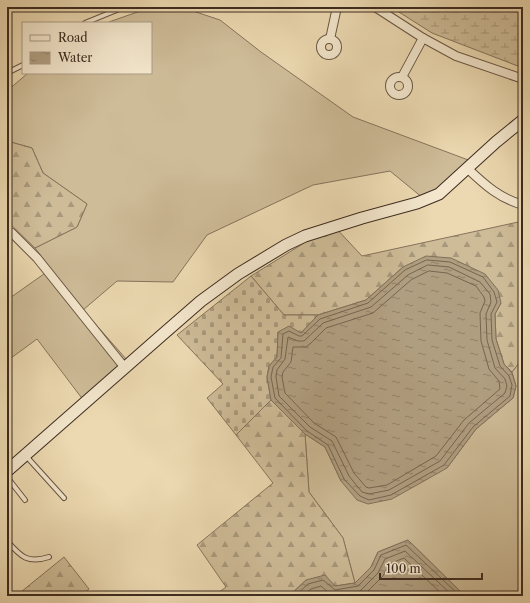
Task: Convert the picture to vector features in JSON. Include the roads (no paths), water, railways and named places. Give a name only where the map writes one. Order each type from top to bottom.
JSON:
[{"type":"main road","points":[[7,470],[201,301],[238,274],[286,245],[305,236],[417,203],[438,194],[523,120]]},
{"type":"street","points":[[330,39],[337,7]]},
{"type":"street","points":[[375,7],[423,38],[456,56],[523,79]]},
{"type":"street","points":[[402,77],[423,38]]},
{"type":"street","points":[[468,169],[491,190],[523,205]]},
{"type":"street","points":[[12,233],[37,258],[125,368]]},
{"type":"lane","points":[[87,22],[124,7]]},
{"type":"lane","points":[[7,73],[22,66]]},
{"type":"lane","points":[[25,455],[64,498]]},
{"type":"lane","points":[[7,477],[25,500]]},
{"type":"lane","points":[[7,541],[16,551],[31,561],[38,561],[49,557]]},
{"type":"water","points":[[426,256],[451,258],[485,274],[498,290],[501,303],[495,314],[496,339],[504,364],[512,373],[516,386],[513,398],[476,429],[447,468],[392,499],[368,504],[357,500],[341,481],[325,447],[305,434],[271,400],[267,377],[269,366],[277,357],[278,332],[289,326],[301,333],[318,315],[366,300],[403,267]]},
{"type":"water","points":[[408,540],[465,596],[289,596],[306,580],[325,575],[335,586],[355,583],[371,567],[378,552]]}]
